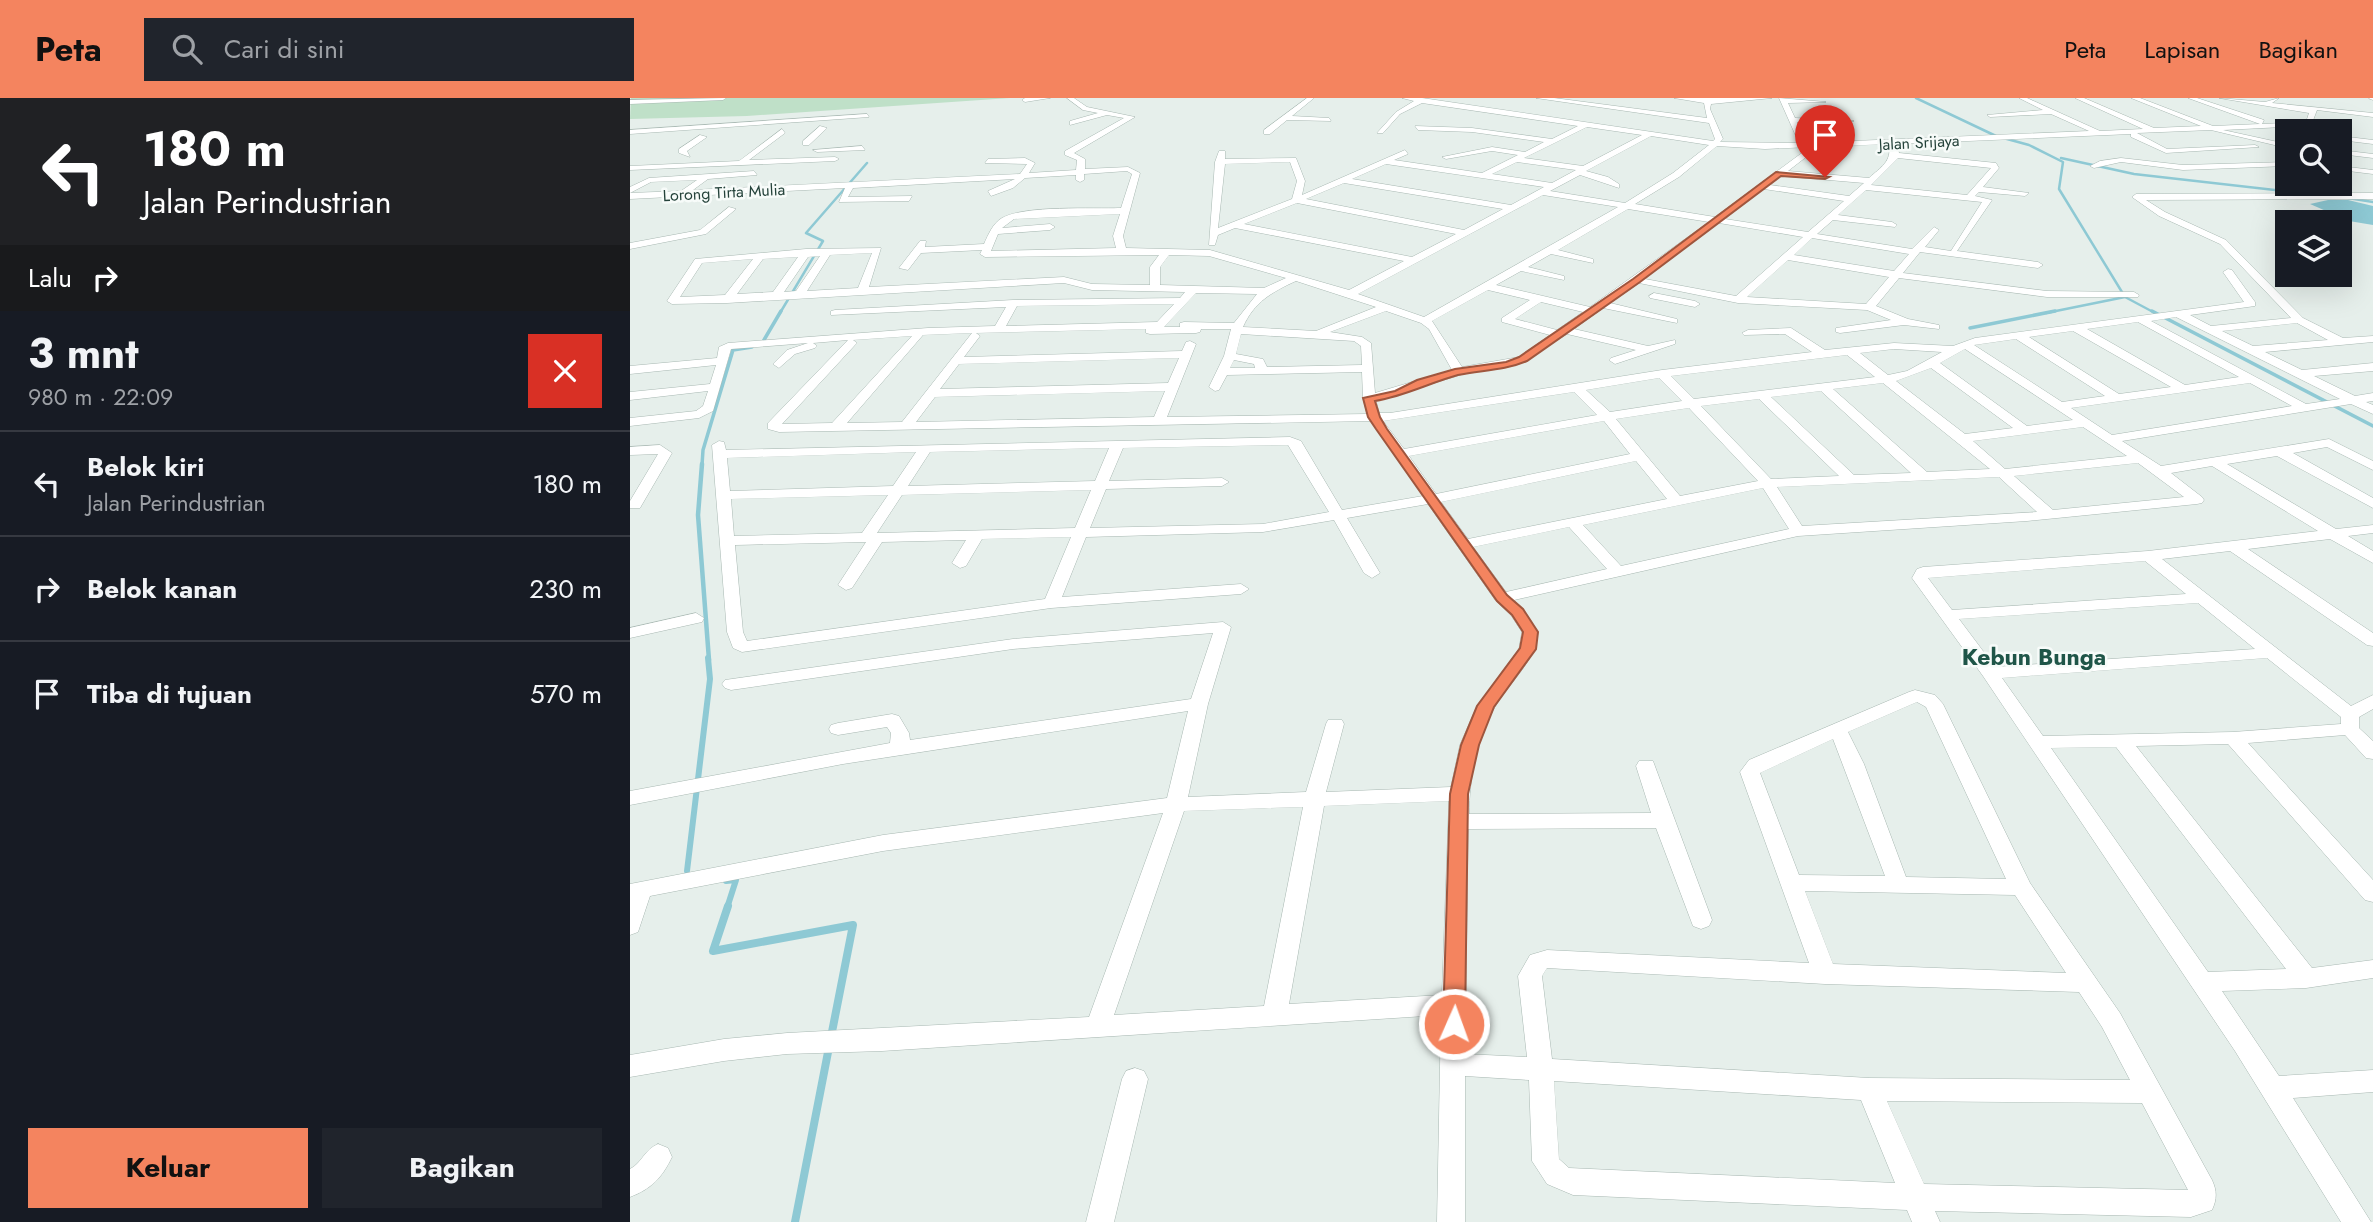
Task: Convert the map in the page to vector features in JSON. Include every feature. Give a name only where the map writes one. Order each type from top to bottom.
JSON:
[{"type":"street","points":[[630,102],[723,98]]},
{"type":"street","points":[[1025,100],[1046,98]]},
{"type":"street","points":[[1070,98],[1085,109],[1131,117],[1068,153],[1081,159],[1083,171],[1080,182]]},
{"type":"street","points":[[1180,101],[1188,98]]},
{"type":"street","points":[[1267,132],[1311,98]]},
{"type":"street","name":"Jalan Srijaya","points":[[1405,98],[1718,145],[1810,147],[2102,134]]},
{"type":"street","points":[[1539,98],[1712,121]]},
{"type":"street","points":[[1676,98],[1769,98]]},
{"type":"street","points":[[2022,98],[2102,134],[2273,127]]},
{"type":"street","points":[[2078,98],[2172,141]]},
{"type":"street","points":[[2134,98],[2211,129],[2275,144]]},
{"type":"street","points":[[2191,98],[2273,127]]},
{"type":"street","points":[[2222,98],[2269,100],[2312,111]]},
{"type":"street","points":[[1371,408],[1421,383],[1459,372],[1508,365],[1523,359],[1637,281],[1810,147],[1791,120],[1782,99],[1823,102]]},
{"type":"street","points":[[1380,131],[1398,113],[1422,100]]},
{"type":"street","points":[[1426,321],[1625,207],[1702,159],[1718,145],[1719,139],[1707,110],[1711,100]]},
{"type":"street","points":[[1468,107],[1489,101]]},
{"type":"street","points":[[1567,122],[1610,107]]},
{"type":"street","points":[[2310,119],[2316,108],[2345,108],[2373,115]]},
{"type":"street","points":[[1990,115],[2054,111]]},
{"type":"street","points":[[1073,123],[1107,113]]},
{"type":"street","points":[[1472,131],[1515,114]]},
{"type":"street","points":[[630,132],[867,116]]},
{"type":"street","points":[[1286,118],[1329,120]]},
{"type":"street","points":[[1537,125],[1548,119]]},
{"type":"street","points":[[1306,130],[1317,120]]},
{"type":"street","points":[[1791,120],[1850,121]]},
{"type":"street","points":[[1436,128],[1451,121]]},
{"type":"street","points":[[1484,175],[1585,125]]},
{"type":"street","points":[[728,135],[863,126]]},
{"type":"street","points":[[806,143],[823,128]]},
{"type":"street","points":[[1418,128],[1472,131],[1552,141]]},
{"type":"street","points":[[1513,136],[1525,130]]},
{"type":"street","points":[[720,176],[758,152],[782,131]]},
{"type":"street","points":[[2130,133],[2165,151],[2248,148],[2271,144]]},
{"type":"street","points":[[1350,294],[1650,134]]},
{"type":"street","points":[[686,138],[716,136]]},
{"type":"street","points":[[687,155],[682,151],[703,137]]},
{"type":"street","points":[[630,141],[676,139]]},
{"type":"street","points":[[2352,139],[2373,142]]},
{"type":"street","points":[[1738,300],[1892,162],[1895,155],[1894,143]]},
{"type":"street","points":[[630,168],[740,163],[862,148]]},
{"type":"street","points":[[1446,157],[1493,149],[1525,153]]},
{"type":"street","points":[[799,150],[839,151]]},
{"type":"street","points":[[758,152],[785,151]]},
{"type":"street","points":[[1210,253],[1222,151]]},
{"type":"street","points":[[1214,233],[1405,152]]},
{"type":"street","points":[[2352,153],[2373,156]]},
{"type":"street","points":[[1464,154],[1582,171],[1616,186]]},
{"type":"street","points":[[1895,155],[1952,163],[1993,165],[1995,168],[1992,173],[1973,193]]},
{"type":"street","points":[[988,161],[1031,163],[1025,176],[1007,189],[990,193]]},
{"type":"street","points":[[1219,162],[1294,161],[1301,181],[1296,200]]},
{"type":"street","points":[[1385,161],[1554,186]]},
{"type":"street","points":[[2114,172],[2096,165],[2118,161],[2146,162],[2167,167],[2275,164]]},
{"type":"street","points":[[2352,169],[2373,172]]},
{"type":"street","name":"Lorong Tirta Mulia","points":[[630,193],[687,193],[960,180],[1083,171],[1135,171],[1125,211]]},
{"type":"street","points":[[630,193],[649,180],[769,172]]},
{"type":"street","points":[[1779,173],[1973,193],[2025,193]]},
{"type":"street","points":[[677,205],[706,177]]},
{"type":"street","points":[[1870,182],[1888,178]]},
{"type":"street","points":[[956,190],[960,180]]},
{"type":"street","points":[[1343,180],[1514,208]]},
{"type":"street","points":[[850,185],[842,200],[909,198]]},
{"type":"street","points":[[1761,186],[1850,199]]},
{"type":"street","points":[[2352,186],[2373,189]]},
{"type":"street","points":[[2275,191],[2147,192],[2136,197],[2162,214],[2222,242],[2299,320],[2339,341]]},
{"type":"street","points":[[1542,192],[1712,221],[1916,250],[1997,275],[2052,296],[2125,296],[2164,315],[2211,329],[2373,410]]},
{"type":"street","points":[[1955,249],[1988,200],[1973,193]]},
{"type":"street","points":[[2352,196],[2373,196]]},
{"type":"street","points":[[1296,200],[1466,233]]},
{"type":"street","points":[[630,246],[703,232],[732,209]]},
{"type":"street","points":[[1122,251],[1118,236],[1125,211],[1013,217],[1004,220],[985,254],[1122,251],[1210,253],[1350,294],[1426,321],[1433,327],[1459,372]]},
{"type":"street","points":[[1830,217],[1893,221],[1872,245]]},
{"type":"street","points":[[1233,225],[1413,260]]},
{"type":"street","points":[[996,231],[1050,228]]},
{"type":"street","points":[[1869,307],[1934,230]]},
{"type":"street","points":[[904,268],[920,246],[987,247]]},
{"type":"street","points":[[862,290],[879,250],[709,258],[698,261],[672,301],[1063,280],[1093,287],[1265,291],[1295,278]]},
{"type":"street","points":[[1549,250],[1590,261]]},
{"type":"street","points":[[797,295],[825,251]]},
{"type":"street","points":[[779,296],[808,252]]},
{"type":"street","points":[[1155,287],[1156,267],[1166,253]]},
{"type":"street","points":[[727,300],[761,256]]},
{"type":"street","points":[[1786,257],[1896,275],[1997,275],[2038,265]]},
{"type":"street","points":[[1517,267],[1560,278]]},
{"type":"street","points":[[851,343],[773,426],[1159,422],[1371,408],[1405,416],[1662,374],[1894,346],[1959,347],[2018,335],[2251,304],[2228,272]]},
{"type":"street","points":[[1637,281],[1738,300],[1869,307],[1905,321],[1935,327]]},
{"type":"street","points":[[1485,286],[1674,321]]},
{"type":"street","points":[[1160,325],[1195,289]]},
{"type":"street","points":[[1624,289],[1695,304]]},
{"type":"street","points":[[1215,387],[1230,356],[1237,328],[1265,291]]},
{"type":"street","points":[[1540,298],[1506,320],[1648,349]]},
{"type":"street","points":[[835,313],[1013,303],[1182,301]]},
{"type":"street","points":[[999,328],[1013,303]]},
{"type":"street","points":[[1316,334],[1385,307]]},
{"type":"street","points":[[2140,319],[2303,407]]},
{"type":"street","points":[[2211,329],[2299,320]]},
{"type":"street","points":[[1840,330],[1905,321]]},
{"type":"street","points":[[630,422],[699,414],[709,408],[723,361],[724,348],[928,331],[1160,325],[1195,328]]},
{"type":"street","points":[[1159,422],[1195,328]]},
{"type":"street","points":[[779,364],[791,352],[801,348],[918,336],[1237,328],[1346,336],[1364,342],[1369,368],[1371,408],[1399,454],[1502,598],[1517,612],[1530,632],[1531,642],[1486,706],[1470,745],[1459,794],[1451,1222]]},
{"type":"street","points":[[2076,328],[2182,388]]},
{"type":"street","points":[[1748,333],[1787,330],[1823,354]]},
{"type":"street","points":[[2018,335],[2115,397]]},
{"type":"street","points":[[836,427],[918,336]]},
{"type":"street","points":[[906,426],[974,336]]},
{"type":"street","points":[[2252,350],[2373,338]]},
{"type":"street","points":[[1615,360],[1671,342]]},
{"type":"street","points":[[1399,454],[1607,417],[1909,375],[1933,364],[1959,347]]},
{"type":"street","points":[[1502,598],[1798,531],[2050,515],[2197,500],[2159,471],[2059,406],[1959,347]]},
{"type":"street","points":[[1851,352],[1962,438],[2050,515]]},
{"type":"street","points":[[954,361],[1186,354]]},
{"type":"street","points":[[1230,356],[1259,361],[1262,370]]},
{"type":"street","points":[[630,370],[723,361]]},
{"type":"street","points":[[1933,364],[2024,430]]},
{"type":"street","points":[[2300,374],[2373,367]]},
{"type":"street","points":[[1222,372],[1369,368]]},
{"type":"street","points":[[1662,374],[1767,483],[1798,531]]},
{"type":"street","points":[[2059,406],[2253,379]]},
{"type":"street","points":[[630,396],[715,387]]},
{"type":"street","points":[[930,393],[1173,387]]},
{"type":"street","points":[[1577,388],[1607,417],[1676,502]]},
{"type":"street","points":[[1826,388],[1923,476]]},
{"type":"street","points":[[1763,397],[1850,479]]},
{"type":"street","points":[[2109,439],[2373,397]]},
{"type":"street","points":[[1962,438],[2083,423]]},
{"type":"street","points":[[1241,589],[1051,603],[742,647],[735,632],[720,449],[743,451],[1290,441],[1296,444],[1372,573]]},
{"type":"street","points":[[1051,603],[1078,533],[1118,443]]},
{"type":"street","points":[[2159,471],[2331,444],[2373,466]]},
{"type":"street","points":[[846,585],[898,490],[926,447]]},
{"type":"street","points":[[630,451],[665,451],[635,505]]},
{"type":"street","points":[[2281,452],[2373,504]]},
{"type":"street","points":[[727,541],[1264,528],[1433,499],[1640,456]]},
{"type":"street","points":[[1464,544],[1767,483],[2004,473],[2138,459]]},
{"type":"street","points":[[2216,463],[2373,558]]},
{"type":"street","points":[[630,479],[650,478]]},
{"type":"street","points":[[724,495],[1222,482]]},
{"type":"street","points":[[1572,522],[1617,571]]},
{"type":"street","points":[[2357,1222],[2273,1088],[1990,673],[1920,578],[1923,572],[2148,556],[2336,536],[2373,529]]},
{"type":"street","points":[[960,563],[976,536]]},
{"type":"street","points":[[2235,547],[2373,641]]},
{"type":"street","points":[[2148,556],[2350,722],[2373,753]]},
{"type":"street","points":[[1947,615],[2200,598]]},
{"type":"street","points":[[630,634],[696,618]]},
{"type":"street","points":[[731,684],[1013,644],[1222,626],[1199,704],[1176,804],[1098,1026]]},
{"type":"street","points":[[1990,673],[2268,653]]},
{"type":"street","points":[[1825,974],[1750,772],[1756,765],[1915,696],[1929,699],[1934,704],[2021,887],[2086,983],[2151,1092],[2202,1189],[2202,1201],[2191,1204],[1921,1210],[1573,1182],[1558,1178],[1546,1161],[1541,1070],[1530,976],[1538,962],[1547,959],[1825,974],[2086,983]]},
{"type":"street","points":[[2037,742],[2233,738],[2350,722],[2373,701]]},
{"type":"street","points":[[630,798],[699,783],[900,749],[1199,704]]},
{"type":"street","points":[[838,729],[892,720],[900,733],[900,749]]},
{"type":"street","points":[[1275,1014],[1324,758],[1335,724]]},
{"type":"street","points":[[1837,728],[1854,764],[1899,886]]},
{"type":"street","points":[[2233,738],[2373,894]]},
{"type":"street","points":[[2120,739],[2306,978]]},
{"type":"street","points":[[1646,766],[1701,920]]},
{"type":"street","points":[[630,926],[635,891],[883,842],[1176,804],[1459,794]]},
{"type":"street","points":[[1459,822],[1609,819],[1664,821]]},
{"type":"street","points":[[1791,883],[2021,887]]},
{"type":"street","points":[[2201,982],[2306,978],[2373,969]]},
{"type":"street","points":[[630,1066],[727,1048],[816,1039],[882,1040],[1455,1004]]},
{"type":"street","points":[[1452,1064],[1869,1089],[2151,1092]]},
{"type":"street","points":[[1100,1222],[1135,1079]]},
{"type":"street","points":[[2273,1088],[2373,1081]]},
{"type":"street","points":[[1869,1089],[1921,1210]]},
{"type":"street","points":[[630,1184],[646,1175],[658,1157]]},
{"type":"green space","points":[[631,98],[1010,98],[747,116],[630,119]]},
{"type":"water","points":[[2348,200],[2373,206],[2373,225],[2352,222],[2352,210],[2324,210],[2310,204]]},
{"type":"waterway","points":[[1916,98],[1996,136],[2029,145],[2063,162],[2059,189],[2125,297]]},
{"type":"waterway","points":[[2061,158],[2134,174],[2275,190]]},
{"type":"waterway","points":[[780,313],[823,241],[806,233],[867,163]]},
{"type":"waterway","points":[[2348,198],[2373,202]]},
{"type":"waterway","points":[[2046,313],[2125,297]]},
{"type":"waterway","points":[[2125,297],[2155,313]]},
{"type":"waterway","points":[[761,345],[781,311]]},
{"type":"waterway","points":[[1970,328],[2055,311]]},
{"type":"waterway","points":[[2152,311],[2373,426]]},
{"type":"waterway","points":[[702,465],[703,450],[733,350],[752,347]]},
{"type":"waterway","points":[[702,464],[698,515],[709,660]]},
{"type":"waterway","points":[[687,871],[710,679],[708,658]]},
{"type":"waterway","points":[[726,881],[736,880],[727,908]]},
{"type":"waterway","points":[[728,906],[713,951],[853,925],[831,1037]]},
{"type":"waterway","points":[[795,1222],[829,1047]]},
{"type":"district","name":"Kebun Bunga","points":[[2034,657]]},
{"type":"route","points":[[1454,1024],[1459,794],[1470,745],[1486,706],[1528,649],[1531,642],[1530,632],[1517,612],[1502,598],[1382,429],[1374,417],[1369,398],[1398,394],[1421,383],[1459,372],[1508,365],[1523,359],[1637,281],[1696,233],[1779,173],[1825,177]]}]
